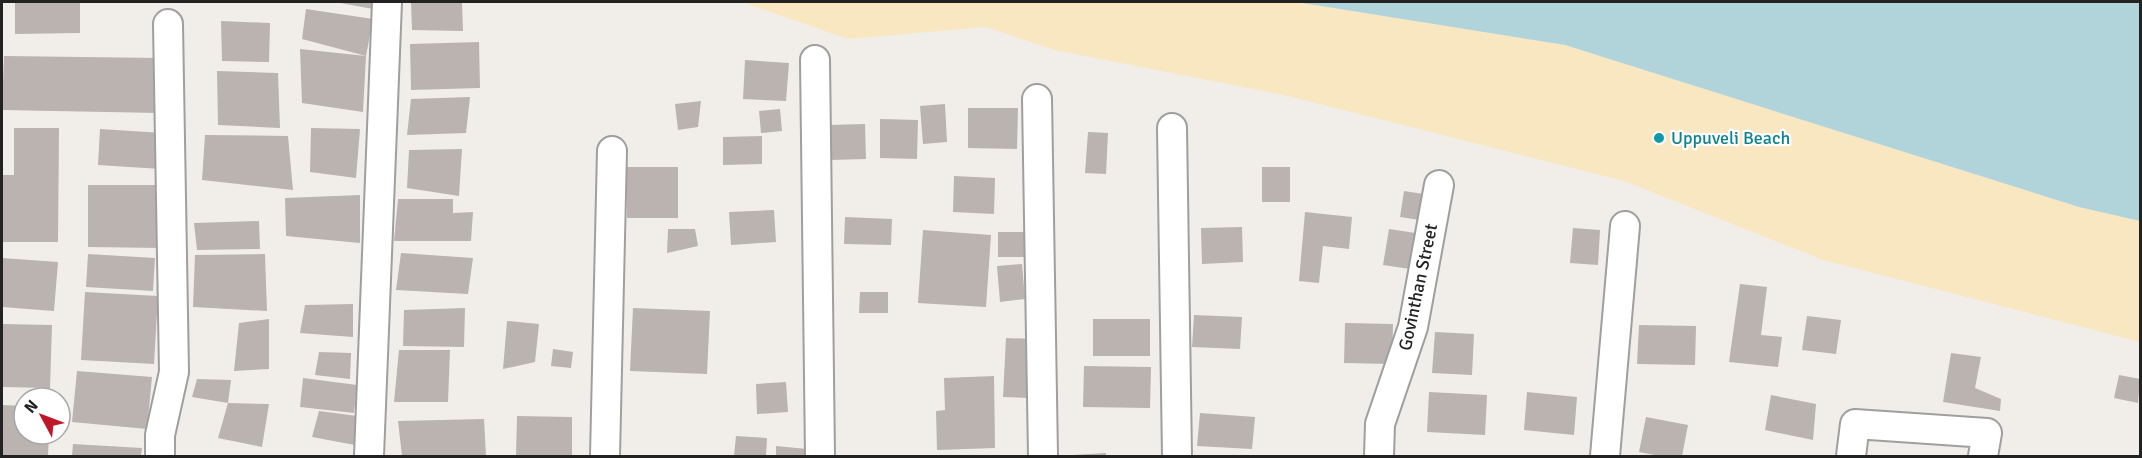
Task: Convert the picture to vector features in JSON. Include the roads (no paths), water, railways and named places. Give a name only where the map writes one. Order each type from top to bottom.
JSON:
[{"type":"street","points":[[369,456],[387,2]]},
{"type":"street","points":[[160,456],[160,435],[174,372],[168,24]]},
{"type":"street","points":[[815,60],[820,456]]},
{"type":"street","points":[[1037,99],[1043,456]]},
{"type":"street","points":[[1172,128],[1177,456]]},
{"type":"street","points":[[605,456],[612,151]]},
{"type":"street","name":"Govinthan Street","points":[[1379,456],[1380,424],[1413,327],[1439,185]]},
{"type":"street","points":[[1605,456],[1625,226]]},
{"type":"street","points":[[1851,456],[1855,424],[1987,433],[1983,456]]},
{"type":"water","points":[[1296,2],[2140,2],[2140,221],[2079,207],[1565,45]]},
{"type":"place","name":"Uppuveli Beach","points":[[1659,138]]}]
